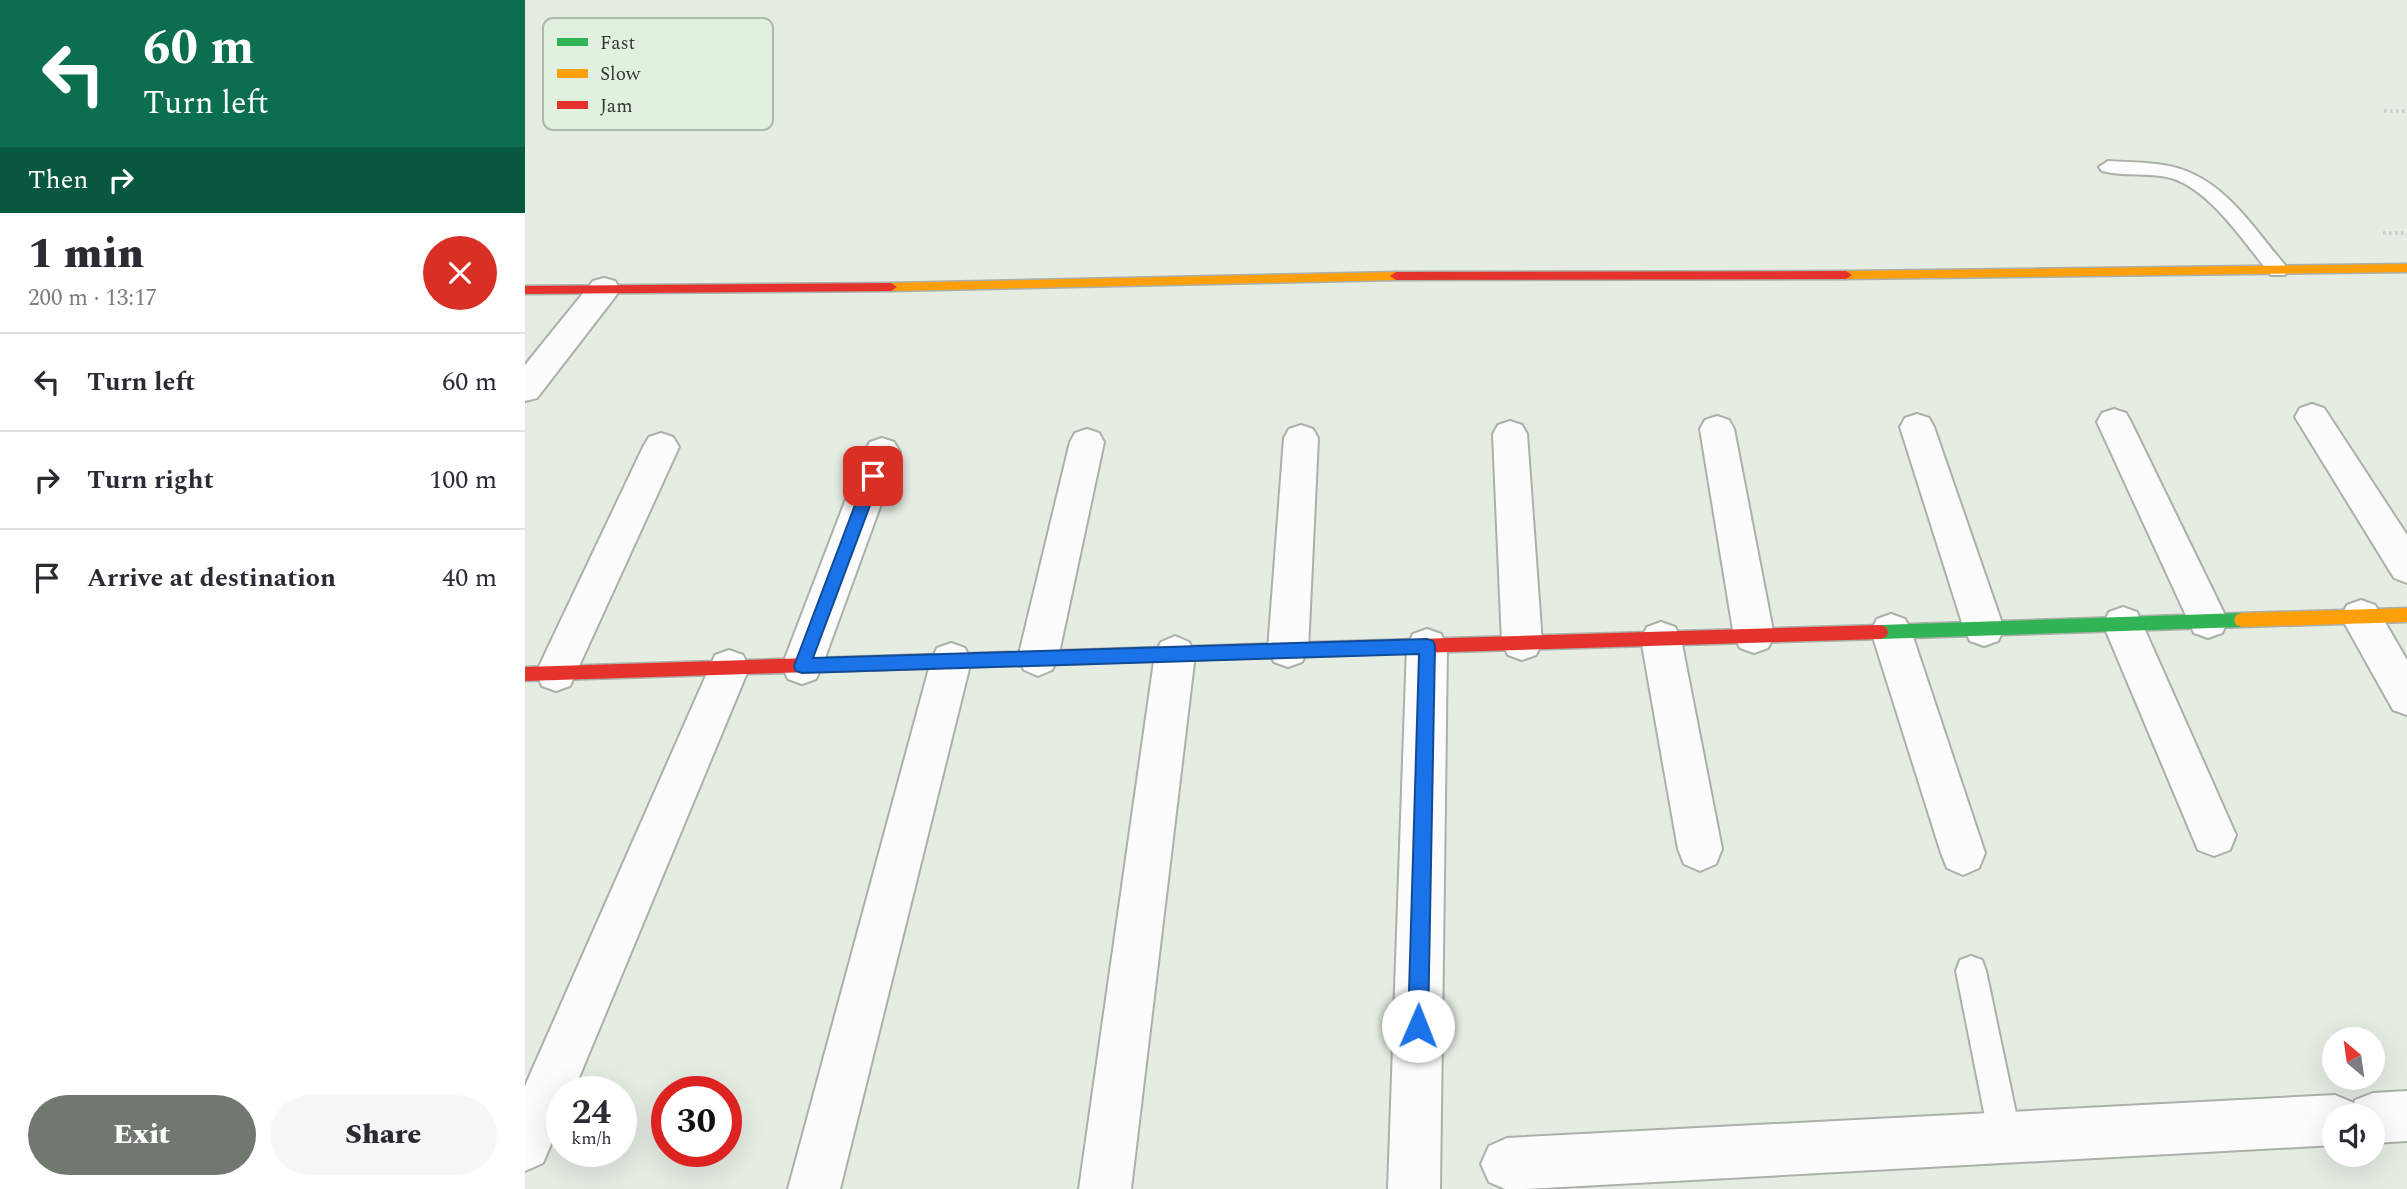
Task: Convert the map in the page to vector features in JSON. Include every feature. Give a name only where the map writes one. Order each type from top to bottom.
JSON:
[{"type":"street","points":[[525,290],[906,287],[1462,274],[1925,275],[2407,268]]},
{"type":"street","points":[[525,389],[604,289]]},
{"type":"street","points":[[2312,417],[2407,567]]},
{"type":"street","points":[[2114,422],[2208,621]]},
{"type":"street","points":[[1917,427],[1984,629]]},
{"type":"street","points":[[1717,429],[1754,636]]},
{"type":"street","points":[[1510,434],[1523,643]]},
{"type":"street","points":[[1288,650],[1301,438]]},
{"type":"street","points":[[1038,658],[1087,442]]},
{"type":"street","points":[[661,447],[540,674],[2407,615]]},
{"type":"street","points":[[802,666],[882,452]]},
{"type":"street","points":[[2361,617],[2407,697]]},
{"type":"street","points":[[2123,624],[2214,835]]},
{"type":"street","points":[[1891,631],[1963,853]]},
{"type":"street","points":[[1661,639],[1700,849]]},
{"type":"street","points":[[1414,1189],[1427,646]]},
{"type":"street","points":[[1105,1189],[1175,654]]},
{"type":"street","points":[[814,1189],[951,661]]},
{"type":"street","points":[[525,1145],[729,668]]},
{"type":"street","points":[[2385,1117],[2407,1116]]},
{"type":"street","points":[[1507,1164],[2322,1121]]},
{"type":"lane","points":[[2108,167],[2165,171],[2188,178],[2206,191],[2278,270]]},
{"type":"lane","points":[[1971,971],[2005,1138]]},
{"type":"path","points":[[2384,111],[2407,111]]},
{"type":"path","points":[[2383,233],[2407,233]]},
{"type":"traffic: fast","points":[[1880,632],[2242,620]]},
{"type":"traffic: fast","points":[[1007,659],[1318,649]]},
{"type":"traffic: slow","points":[[1846,275],[2407,268]]},
{"type":"traffic: slow","points":[[891,287],[1396,276]]},
{"type":"traffic: slow","points":[[2242,620],[2407,615]]},
{"type":"traffic: jam","points":[[1396,276],[1846,275]]},
{"type":"traffic: jam","points":[[525,290],[891,287]]},
{"type":"traffic: jam","points":[[1318,649],[1880,632]]},
{"type":"traffic: jam","points":[[525,674],[1007,659]]},
{"type":"route","points":[[873,476],[802,666],[1427,646],[1418,1026]]}]
